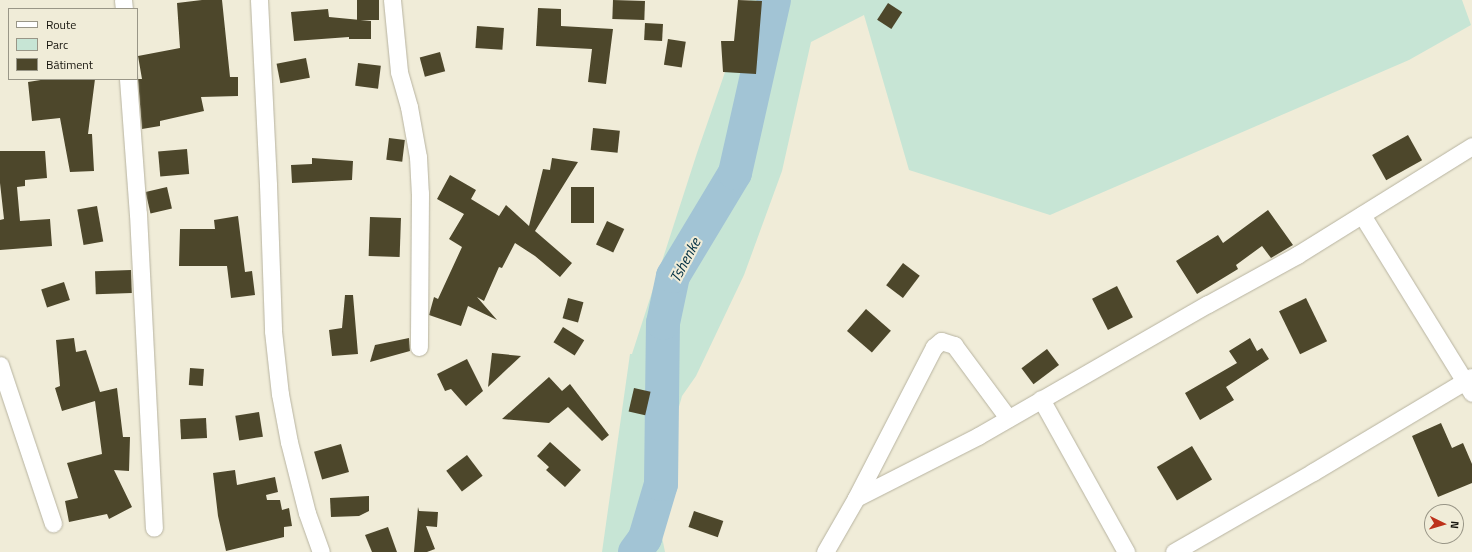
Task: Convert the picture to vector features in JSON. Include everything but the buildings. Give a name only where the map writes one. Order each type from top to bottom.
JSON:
[{"type":"street","points":[[259,0],[273,331],[280,394],[289,442],[306,506],[321,552]]},
{"type":"street","points":[[392,0],[399,72],[409,107],[418,157],[420,193],[418,347]]},
{"type":"street","points":[[128,80],[138,214],[154,528]]},
{"type":"street","points":[[856,498],[910,472],[1008,418],[1297,255],[1472,146]]},
{"type":"street","points":[[1174,552],[1470,384],[1362,215]]},
{"type":"street","points":[[826,552],[856,498],[934,347],[941,342],[954,345],[1008,418]]},
{"type":"street","points":[[0,365],[5,394],[53,523]]},
{"type":"street","points":[[1041,399],[1126,552]]},
{"type":"green space","points":[[750,0],[1462,0],[1471,25],[1409,60],[1050,215],[909,170],[864,15],[811,42],[782,171],[744,275],[696,376],[682,396],[675,421],[659,522],[665,552],[602,552],[630,354],[632,354],[697,153]]},
{"type":"waterway","name":"Tshenke","points":[[635,552],[645,538],[661,484],[663,323],[673,276],[735,173],[774,0]]}]
